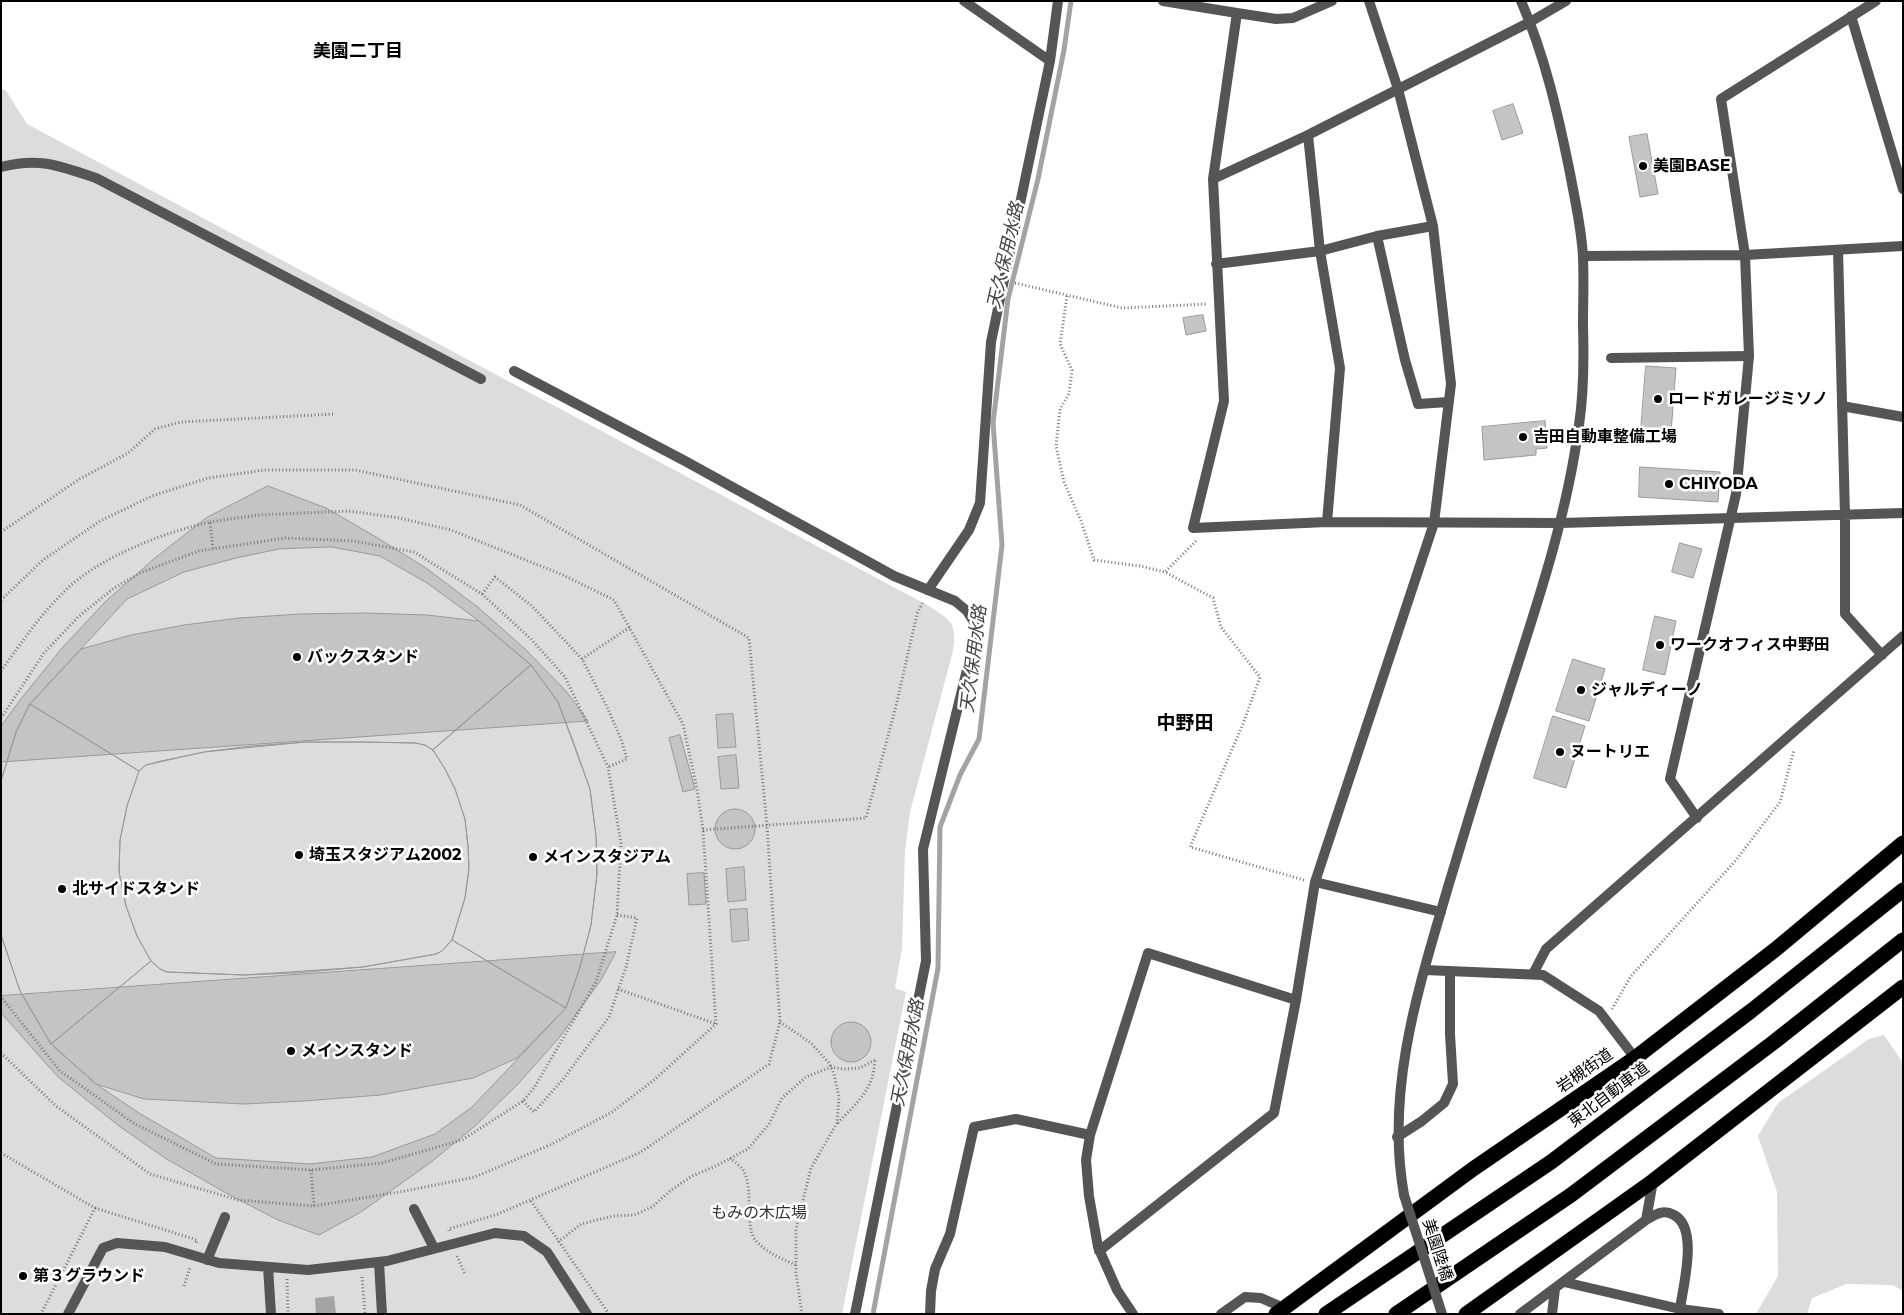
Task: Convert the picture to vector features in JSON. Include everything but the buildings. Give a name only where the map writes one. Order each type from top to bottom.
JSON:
[{"type":"highway","name":"岩槻街道","points":[[1280,1311],[1473,1170],[1635,1058],[1776,949],[1903,843]]},
{"type":"highway","name":"東北自動車道","points":[[1326,1314],[1551,1162],[1750,1011],[1903,890]]},
{"type":"highway","points":[[1396,1314],[1571,1194],[1774,1042],[1903,940]]},
{"type":"highway","points":[[1466,1314],[1652,1181],[1903,987]]},
{"type":"street","points":[[928,590],[969,530],[980,503],[991,342],[1050,61],[1058,1]]},
{"type":"street","points":[[1162,1],[1276,19],[1293,18],[1332,1]]},
{"type":"street","points":[[1099,1251],[1274,1113],[1296,1000],[1315,882],[1434,523],[1451,384],[1432,226],[1398,90],[1369,1]]},
{"type":"street","name":"美園陸橋","points":[[1442,1314],[1404,1195],[1399,1170],[1397,1137],[1399,1097],[1410,1028],[1441,912],[1480,778],[1540,598],[1560,523],[1580,422],[1584,369],[1583,256],[1577,208],[1559,119],[1546,69],[1521,1]]},
{"type":"street","points":[[1213,179],[1308,135],[1398,90],[1530,22],[1566,1]]},
{"type":"street","points":[[1697,818],[1670,779],[1736,494],[1749,356],[1745,255],[1721,98],[1876,1]]},
{"type":"street","points":[[969,3],[1050,61]]},
{"type":"street","points":[[1237,13],[1213,179],[1224,400],[1193,528],[1327,522],[1560,523],[1903,513]]},
{"type":"street","points":[[1851,16],[1903,189]]},
{"type":"street","points":[[1308,135],[1320,251],[1340,368],[1327,522]]},
{"type":"street","points":[[1,168],[22,162],[52,164],[96,178],[481,379]]},
{"type":"street","points":[[1216,264],[1320,251],[1377,236],[1432,226]]},
{"type":"street","points":[[1377,236],[1405,360],[1418,404],[1448,402]]},
{"type":"street","points":[[1583,256],[1745,255],[1903,246]]},
{"type":"street","points":[[1838,250],[1845,515],[1845,614],[1882,655]]},
{"type":"street","points":[[1611,358],[1749,356]]},
{"type":"street","points":[[514,371],[685,461],[894,576],[955,601],[967,611],[974,622],[976,633],[923,849],[926,961],[855,1314]]},
{"type":"street","points":[[1842,406],[1903,417]]},
{"type":"street","points":[[1533,974],[1546,949],[1903,636]]},
{"type":"street","points":[[1315,882],[1441,912]]},
{"type":"street","points":[[1133,1314],[1117,1290],[1099,1251],[1089,1196],[1086,1160],[1090,1135],[1148,953],[1296,1000]]},
{"type":"street","points":[[1425,970],[1543,975],[1599,1011],[1635,1058]]},
{"type":"street","points":[[1397,1137],[1422,1121],[1444,1103],[1453,1084],[1450,1034],[1450,970]]},
{"type":"street","points":[[930,1314],[931,1291],[935,1269],[950,1234],[974,1127],[1016,1120],[1090,1135]]},
{"type":"street","points":[[1646,1220],[1652,1181]]},
{"type":"street","points":[[414,1209],[434,1248]]},
{"type":"street","points":[[1520,1314],[1646,1220],[1657,1213],[1668,1212],[1679,1217],[1685,1226],[1689,1249],[1680,1309]]},
{"type":"street","points":[[207,1260],[225,1216]]},
{"type":"street","points":[[68,1314],[103,1248],[118,1243],[166,1247],[219,1263],[308,1270],[378,1262],[495,1233],[524,1236],[547,1252],[587,1314]]},
{"type":"street","points":[[378,1262],[382,1314]]},
{"type":"street","points":[[268,1267],[271,1314]]},
{"type":"street","points":[[1564,1282],[1680,1309],[1719,1314]]},
{"type":"street","points":[[1552,1314],[1555,1289]]},
{"type":"street","points":[[1221,1314],[1244,1297],[1261,1298],[1280,1311]]},
{"type":"path","points":[[1004,281],[1122,308],[1219,303]]},
{"type":"path","points":[[1067,296],[1060,344],[1072,370],[1069,394],[1060,409],[1056,446],[1064,482],[1082,521],[1094,560],[1140,566],[1165,572],[1213,598],[1221,626],[1260,677],[1243,724],[1190,847],[1315,882]]},
{"type":"path","points":[[1,532],[78,480],[128,453],[154,429],[181,422],[334,414]]},
{"type":"path","points":[[1,600],[43,560],[100,521],[152,496],[208,478],[265,470],[355,470],[520,505],[749,638],[767,826],[780,1022],[769,1064],[641,1152],[498,1214],[449,1229]]},
{"type":"path","points":[[1,671],[36,621],[69,587],[107,561],[155,539],[188,527],[210,522],[258,515],[320,512],[350,511],[389,516],[451,530],[564,575],[614,600],[684,724],[703,830],[716,1024],[654,1080],[612,1112],[552,1144],[475,1177],[314,1206],[238,1200],[150,1174],[56,1106],[1,1053]]},
{"type":"path","points":[[210,522],[214,549]]},
{"type":"path","points":[[1165,572],[1211,527]]},
{"type":"path","points":[[1,718],[3,710],[44,654],[78,617],[114,588],[142,572],[199,551],[285,538],[354,541],[414,552],[482,594],[531,639],[565,677],[608,767],[621,843],[617,915],[596,982],[534,1088],[523,1101],[462,1140],[382,1163],[311,1170],[216,1164],[135,1124],[60,1071],[1,997]]},
{"type":"path","points":[[482,594],[495,577],[532,606],[582,659],[621,739],[627,759],[608,767]]},
{"type":"path","points":[[703,830],[866,818],[896,706],[917,614],[928,590]]},
{"type":"path","points":[[582,659],[630,627]]},
{"type":"path","points":[[1605,1020],[1631,976],[1737,859],[1780,802],[1800,727]]},
{"type":"path","points":[[523,1101],[534,1112],[565,1077],[608,1017],[633,942],[638,918],[617,915]]},
{"type":"path","points":[[618,989],[716,1024]]},
{"type":"path","points":[[780,1022],[811,1043],[830,1063],[839,1097],[837,1123]]},
{"type":"path","points":[[558,1242],[582,1224],[612,1216],[634,1215],[652,1207],[670,1191],[692,1176],[748,1149],[769,1124],[782,1098],[806,1077],[831,1067],[844,1069],[860,1068],[875,1060],[871,1086],[837,1123],[810,1168],[796,1229],[796,1266],[802,1314]]},
{"type":"path","points":[[1,1153],[95,1208],[197,1240]]},
{"type":"path","points":[[730,1158],[744,1170],[749,1184],[750,1214],[754,1240],[772,1254],[796,1266]]},
{"type":"path","points":[[311,1170],[314,1206]]},
{"type":"path","points":[[530,1201],[609,1314]]},
{"type":"path","points":[[41,1314],[95,1208]]},
{"type":"path","points":[[362,1264],[365,1314]]},
{"type":"path","points":[[286,1268],[288,1314]]},
{"type":"green space","name":"もみの木広場","points":[[1,88],[6,91],[27,124],[929,606],[951,623],[954,634],[953,651],[910,812],[905,851],[902,948],[895,988],[906,992],[842,1314],[1,1314]]},
{"type":"green space","points":[[1884,1035],[1903,1063],[1903,1291],[1893,1285],[1846,1284],[1812,1298],[1807,1314],[1756,1314],[1778,1276],[1777,1192],[1758,1136],[1778,1103],[1869,1039]]},
{"type":"shaded area","points":[[334,1296],[336,1314],[316,1314],[315,1298]]},
{"type":"waterway","name":"天久保用水路","points":[[873,1314],[938,968],[940,827],[960,775],[979,739],[1002,545],[993,423],[1008,299],[1038,179],[1064,50],[1071,1]]},
{"type":"place","name":"美園BASE","points":[[1643,166]]},
{"type":"place","name":"ロードガレージミソノ","points":[[1658,399]]},
{"type":"place","name":"吉田自動車整備工場","points":[[1523,437]]},
{"type":"place","name":"CHIYODA","points":[[1669,484]]},
{"type":"place","name":"ワークオフィス中野田","points":[[1660,645]]},
{"type":"place","name":"バックスタンド","points":[[297,657]]},
{"type":"place","name":"ジャルディーノ","points":[[1581,690]]},
{"type":"place","name":"ヌートリエ","points":[[1560,752]]},
{"type":"place","name":"埼玉スタジアム2002","points":[[299,855]]},
{"type":"place","name":"メインスタジアム","points":[[533,857]]},
{"type":"place","name":"北サイドスタンド","points":[[62,889]]},
{"type":"place","name":"メインスタンド","points":[[291,1051]]},
{"type":"place","name":"第３グラウンド","points":[[23,1276]]},
{"type":"district","name":"美園二丁目","points":[[358,52]]},
{"type":"district","name":"中野田","points":[[1185,723]]}]
